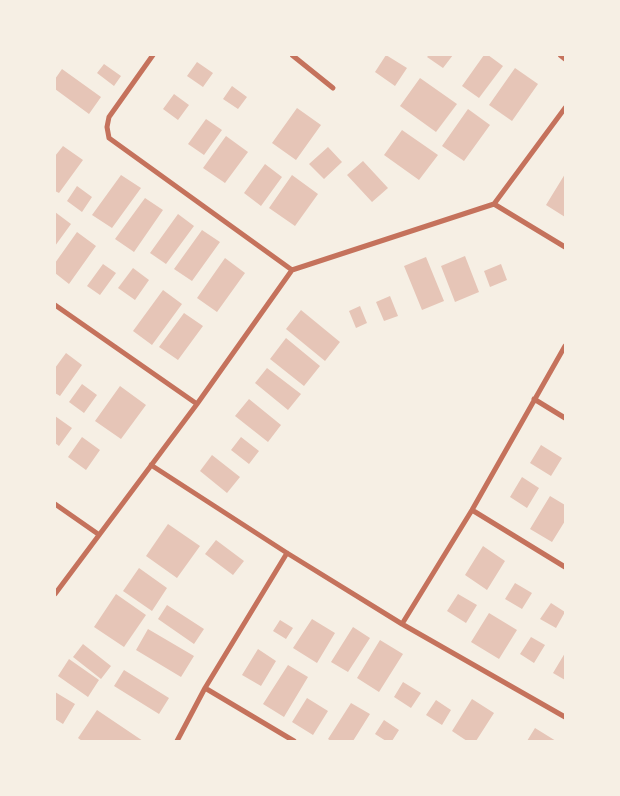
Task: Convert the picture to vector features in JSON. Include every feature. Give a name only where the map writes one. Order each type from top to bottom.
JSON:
[{"type":"street","points":[[153,55],[109,117],[107,127],[109,138],[292,270]]},
{"type":"street","points":[[292,55],[333,88]]},
{"type":"street","points":[[560,55],[565,59]]},
{"type":"street","points":[[55,594],[197,404],[292,270],[494,204],[565,108]]},
{"type":"street","points":[[494,204],[565,247]]},
{"type":"street","points":[[55,304],[197,404]]},
{"type":"street","points":[[402,624],[472,510],[565,346]]},
{"type":"street","points":[[534,399],[565,418]]},
{"type":"street","points":[[151,465],[402,624],[565,717]]},
{"type":"street","points":[[55,504],[98,534]]},
{"type":"street","points":[[472,510],[565,567]]},
{"type":"street","points":[[177,741],[205,688],[287,552]]},
{"type":"street","points":[[205,688],[294,741]]},
{"type":"building","points":[[386,55],[407,68],[395,86],[375,72]]},
{"type":"building","points":[[429,55],[453,55],[443,68],[427,57]]},
{"type":"building","points":[[484,55],[488,55],[503,66],[479,98],[462,86]]},
{"type":"building","points":[[197,62],[213,73],[203,87],[187,76]]},
{"type":"building","points":[[104,64],[121,76],[114,86],[97,73]]},
{"type":"building","points":[[515,68],[538,84],[512,121],[489,105]]},
{"type":"building","points":[[62,69],[101,97],[89,114],[55,89],[55,79]]},
{"type":"building","points":[[420,78],[457,104],[436,132],[400,106]]},
{"type":"building","points":[[232,86],[247,97],[238,109],[223,99]]},
{"type":"building","points":[[174,94],[189,105],[178,120],[163,109]]},
{"type":"building","points":[[297,108],[321,125],[296,160],[272,143]]},
{"type":"building","points":[[468,109],[490,125],[464,161],[442,146]]},
{"type":"building","points":[[206,119],[222,130],[204,155],[188,144]]},
{"type":"building","points":[[402,130],[438,155],[419,180],[384,155]]},
{"type":"building","points":[[226,136],[248,152],[225,183],[203,168]]},
{"type":"building","points":[[63,146],[83,160],[59,193],[55,191],[55,156]]},
{"type":"building","points":[[328,147],[342,162],[324,179],[309,164]]},
{"type":"building","points":[[363,161],[388,188],[372,202],[347,175]]},
{"type":"building","points":[[265,164],[282,177],[261,206],[244,193]]},
{"type":"building","points":[[565,174],[565,217],[546,205]]},
{"type":"building","points":[[121,175],[141,188],[112,228],[92,215]]},
{"type":"building","points":[[292,175],[318,194],[295,226],[269,208]]},
{"type":"building","points":[[77,186],[92,197],[82,212],[67,201]]},
{"type":"building","points":[[145,198],[163,210],[134,252],[115,239]]},
{"type":"building","points":[[55,212],[71,224],[55,246]]},
{"type":"building","points":[[178,214],[194,226],[166,264],[150,253]]},
{"type":"building","points":[[202,230],[220,242],[192,281],[174,269]]},
{"type":"building","points":[[77,232],[96,246],[69,284],[55,273],[55,263]]},
{"type":"building","points":[[465,256],[479,292],[455,302],[441,266]]},
{"type":"building","points":[[426,257],[444,301],[422,310],[404,266]]},
{"type":"building","points":[[225,258],[245,273],[217,312],[197,298]]},
{"type":"building","points":[[103,264],[116,273],[100,295],[87,286]]},
{"type":"building","points":[[501,264],[507,280],[490,287],[484,271]]},
{"type":"building","points":[[133,268],[149,280],[135,300],[118,288]]},
{"type":"building","points":[[163,290],[182,304],[152,345],[133,331]]},
{"type":"building","points":[[390,296],[398,316],[384,321],[376,302]]},
{"type":"building","points":[[360,306],[367,323],[356,328],[349,311]]},
{"type":"building","points":[[301,310],[340,342],[325,361],[286,329]]},
{"type":"building","points":[[184,313],[203,326],[178,360],[159,347]]},
{"type":"building","points":[[286,338],[320,366],[304,386],[270,359]]},
{"type":"building","points":[[66,353],[82,365],[60,396],[55,393],[55,368]]},
{"type":"building","points":[[267,368],[301,394],[288,410],[255,383]]},
{"type":"building","points":[[82,384],[97,395],[84,413],[69,402]]},
{"type":"building","points":[[120,386],[146,405],[121,439],[95,421]]},
{"type":"building","points":[[249,399],[281,425],[268,442],[235,416]]},
{"type":"building","points":[[55,416],[72,428],[59,446],[55,443]]},
{"type":"building","points":[[82,437],[100,450],[86,470],[68,457]]},
{"type":"building","points":[[241,437],[259,451],[249,464],[231,450]]},
{"type":"building","points":[[541,445],[562,458],[551,476],[530,463]]},
{"type":"building","points":[[212,455],[240,477],[227,493],[200,471]]},
{"type":"building","points":[[522,477],[539,488],[527,508],[510,497]]},
{"type":"building","points":[[550,496],[565,505],[565,521],[552,542],[530,529]]},
{"type":"building","points":[[168,524],[200,546],[177,578],[146,556]]},
{"type":"building","points":[[216,540],[244,561],[233,575],[205,554]]},
{"type":"building","points":[[483,546],[505,561],[487,590],[465,575]]},
{"type":"building","points":[[139,568],[167,588],[152,611],[123,591]]},
{"type":"building","points":[[515,583],[532,593],[522,609],[505,599]]},
{"type":"building","points":[[116,594],[146,615],[124,647],[94,627]]},
{"type":"building","points":[[458,594],[477,605],[466,623],[447,611]]},
{"type":"building","points":[[551,603],[565,612],[556,628],[540,619]]},
{"type":"building","points":[[167,605],[204,629],[194,644],[158,619]]},
{"type":"building","points":[[489,613],[517,630],[499,659],[471,642]]},
{"type":"building","points":[[312,619],[335,633],[317,663],[293,648]]},
{"type":"building","points":[[280,620],[293,628],[286,639],[273,631]]},
{"type":"building","points":[[353,627],[370,638],[348,672],[331,662]]},
{"type":"building","points":[[148,629],[194,656],[181,677],[136,650]]},
{"type":"building","points":[[531,637],[545,645],[534,663],[520,654]]},
{"type":"building","points":[[380,640],[403,654],[379,692],[357,678]]},
{"type":"building","points":[[83,644],[111,666],[101,679],[73,657]]},
{"type":"building","points":[[258,649],[276,661],[261,686],[242,675]]},
{"type":"building","points":[[565,653],[565,680],[553,673]]},
{"type":"building","points":[[69,659],[99,680],[88,697],[58,676]]},
{"type":"building","points":[[288,665],[308,677],[284,717],[263,704]]},
{"type":"building","points":[[124,670],[169,698],[159,714],[114,686]]},
{"type":"building","points":[[403,682],[421,693],[411,708],[394,697]]},
{"type":"building","points":[[55,692],[75,704],[63,724],[55,719]]},
{"type":"building","points":[[307,698],[328,711],[313,735],[292,722]]},
{"type":"building","points":[[472,699],[494,713],[476,741],[467,741],[452,731]]},
{"type":"building","points":[[436,700],[451,710],[442,725],[426,715]]},
{"type":"building","points":[[351,703],[370,714],[353,741],[331,741],[328,739]]},
{"type":"building","points":[[97,710],[143,741],[82,741],[78,738]]},
{"type":"building","points":[[384,720],[399,730],[392,741],[386,741],[375,734]]},
{"type":"building","points":[[535,728],[556,741],[527,741]]}]
